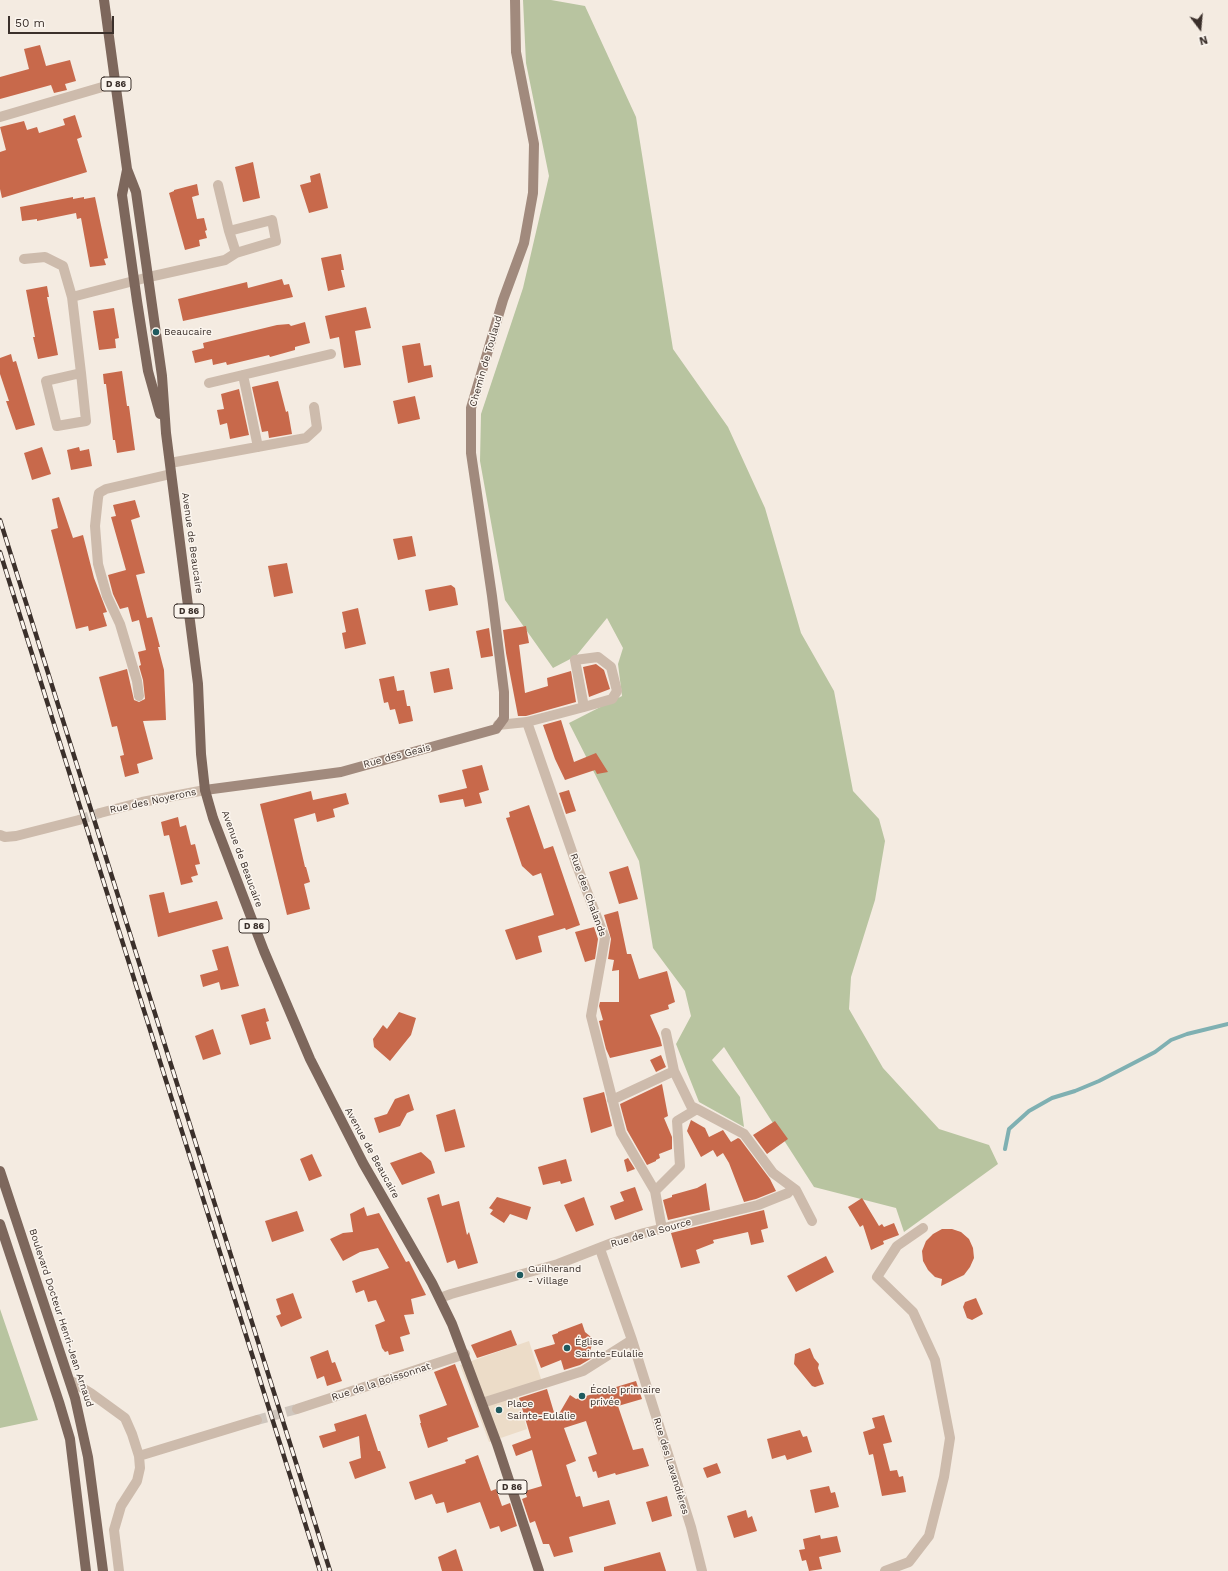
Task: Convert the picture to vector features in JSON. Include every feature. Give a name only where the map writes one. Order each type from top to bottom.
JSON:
[{"type":"main road","name":"Avenue de Beaucaire","points":[[104,0],[127,169],[136,192],[162,376],[166,433],[198,684],[201,754],[205,790],[213,818],[264,951],[310,1059],[363,1164],[440,1298],[465,1354],[482,1403]]},
{"type":"main road","name":"Avenue de Beaucaire","points":[[127,169],[122,195],[134,280],[148,371],[166,433]]},
{"type":"main road","name":"Boulevard Docteur Henri-Jean Arnaud","points":[[0,1171],[70,1381],[83,1430],[88,1457],[102,1571]]},
{"type":"main road","points":[[0,1224],[70,1439],[86,1571]]},
{"type":"main road","name":"D 86","points":[[482,1403],[539,1571]]},
{"type":"street","name":"Chemin de Toulaud","points":[[498,725],[504,718],[504,692],[492,596],[471,453],[471,408],[503,300],[524,243],[533,193],[534,144],[516,52],[515,0]]},
{"type":"street","points":[[0,117],[116,84]]},
{"type":"street","points":[[218,185],[228,231],[236,253]]},
{"type":"street","points":[[72,297],[134,280],[225,260],[236,253],[276,241],[272,220],[228,231]]},
{"type":"street","points":[[24,259],[46,257],[64,266],[72,297],[81,373],[86,420],[58,426],[46,381],[81,373]]},
{"type":"street","points":[[209,383],[331,354]]},
{"type":"street","points":[[242,375],[258,447]]},
{"type":"street","points":[[170,463],[306,438],[317,428],[314,407]]},
{"type":"street","points":[[139,696],[137,681],[120,624],[107,596],[98,564],[95,526],[98,498],[99,494],[106,489],[171,474]]},
{"type":"street","name":"Rue des Geais","points":[[205,790],[341,772],[496,729],[498,725],[527,722],[584,707],[612,699],[617,691],[611,667],[598,657],[575,660],[584,707]]},
{"type":"street","name":"Rue des Chalands","points":[[527,722],[577,866],[605,938],[591,1016],[621,1133],[655,1191],[662,1228]]},
{"type":"street","name":"Rue des Noyerons","points":[[100,813],[142,802],[205,790]]},
{"type":"street","points":[[0,835],[16,836],[79,820]]},
{"type":"street","points":[[666,1033],[674,1071],[691,1106],[744,1134],[773,1173],[796,1190],[812,1221]]},
{"type":"street","points":[[612,1100],[674,1071]]},
{"type":"street","points":[[655,1191],[680,1166],[677,1122],[697,1109]]},
{"type":"street","name":"Rue de la Source","points":[[440,1298],[558,1264],[600,1249],[612,1243],[662,1228],[758,1205],[788,1194],[792,1188]]},
{"type":"street","points":[[885,1571],[909,1562],[929,1536],[944,1477],[950,1438],[935,1360],[913,1312],[877,1277],[897,1246],[923,1228]]},
{"type":"street","name":"Rue des Lavandières","points":[[600,1249],[632,1340],[691,1527],[702,1571]]},
{"type":"street","points":[[482,1403],[582,1371],[632,1340]]},
{"type":"street","name":"Rue de la Boissonnat","points":[[297,1409],[465,1354]]},
{"type":"street","points":[[70,1381],[92,1394],[125,1418],[139,1456],[140,1468],[137,1481],[121,1506],[114,1530],[119,1571]]},
{"type":"street","points":[[139,1456],[257,1420]]},
{"type":"green space","points":[[523,0],[551,0],[585,6],[636,117],[673,349],[728,427],[765,508],[801,633],[834,691],[853,791],[879,819],[885,841],[875,900],[851,977],[849,1009],[883,1068],[939,1129],[989,1145],[998,1164],[904,1232],[896,1208],[814,1187],[724,1047],[712,1060],[740,1097],[744,1127],[699,1102],[676,1044],[691,1016],[685,991],[653,948],[639,861],[569,723],[622,696],[618,664],[623,648],[607,618],[576,656],[553,668],[505,600],[480,461],[481,414],[523,288],[549,176],[526,63]]},
{"type":"green space","points":[[0,1309],[38,1420],[0,1428]]},
{"type":"shaded area","name":"Place Sainte-Eulalie","points":[[529,1341],[542,1382],[516,1391],[527,1429],[489,1442],[460,1365]]},
{"type":"building","points":[[40,45],[46,66],[70,60],[76,81],[65,84],[67,90],[54,93],[51,85],[0,99],[0,77],[29,69],[24,49]]},
{"type":"building","points":[[75,115],[82,137],[77,139],[87,172],[2,198],[0,189],[0,152],[6,150],[0,127],[24,121],[27,130],[37,127],[39,133],[65,125],[63,119]]},
{"type":"building","points":[[253,162],[260,198],[243,202],[235,167]]},
{"type":"building","points":[[320,173],[328,208],[309,213],[300,185],[311,182],[310,176]]},
{"type":"building","points":[[197,184],[199,195],[192,197],[197,219],[204,218],[207,238],[199,240],[200,246],[185,250],[169,193],[174,190]]},
{"type":"building","points":[[73,197],[73,199],[84,197],[84,199],[95,197],[108,258],[104,259],[106,265],[90,267],[81,218],[77,219],[76,213],[37,221],[37,219],[22,221],[20,207]]},
{"type":"building","points":[[341,254],[344,270],[341,270],[345,287],[328,291],[321,258]]},
{"type":"building","points":[[282,279],[284,285],[289,284],[293,297],[183,321],[178,299],[247,282],[248,288]]},
{"type":"building","points":[[47,286],[49,297],[47,297],[58,355],[38,359],[26,290]]},
{"type":"building","points":[[366,307],[371,328],[355,331],[361,365],[344,368],[339,337],[330,339],[325,316]]},
{"type":"building","points":[[114,308],[119,338],[115,339],[116,348],[99,350],[93,311]]},
{"type":"building","points":[[305,322],[310,343],[295,347],[295,350],[270,357],[269,355],[227,365],[226,362],[213,365],[212,359],[195,363],[192,351],[204,348],[203,343],[277,325],[289,324],[291,326]]},
{"type":"building","points":[[420,343],[424,366],[431,365],[433,377],[408,383],[402,346]]},
{"type":"building","points":[[11,354],[13,362],[16,361],[35,425],[16,430],[6,401],[9,401],[0,374],[0,358]]},
{"type":"building","points":[[122,371],[127,406],[129,406],[135,450],[117,453],[115,440],[113,440],[106,384],[104,384],[103,374]]},
{"type":"building","points":[[278,381],[286,412],[288,411],[292,434],[269,438],[268,431],[262,432],[252,387]]},
{"type":"building","points":[[239,389],[249,435],[230,439],[227,423],[220,425],[217,410],[224,409],[221,394]]},
{"type":"building","points":[[415,396],[420,419],[398,424],[393,401]]},
{"type":"building","points":[[42,447],[51,474],[32,480],[24,453]]},
{"type":"building","points":[[79,447],[80,451],[89,449],[92,466],[71,470],[67,450]]},
{"type":"building","points":[[59,497],[73,538],[83,535],[94,578],[107,612],[103,613],[107,626],[89,631],[88,626],[76,629],[51,530],[58,528],[52,499]]},
{"type":"building","points":[[135,500],[140,517],[131,520],[145,573],[136,575],[147,618],[152,617],[160,647],[158,647],[164,670],[166,720],[143,721],[153,759],[137,764],[139,773],[125,777],[120,756],[124,755],[117,726],[112,727],[99,677],[127,669],[134,700],[139,702],[145,699],[138,652],[146,650],[139,620],[132,622],[128,607],[120,609],[113,594],[108,575],[126,570],[111,517],[116,516],[113,505]]},
{"type":"building","points":[[412,536],[416,556],[398,560],[393,539]]},
{"type":"building","points":[[287,563],[293,593],[274,597],[268,566]]},
{"type":"building","points":[[451,585],[455,588],[458,605],[429,611],[425,590]]},
{"type":"building","points":[[358,608],[366,644],[345,649],[342,633],[346,632],[342,612]]},
{"type":"building","points":[[526,626],[529,643],[519,645],[525,693],[548,686],[547,678],[571,671],[576,702],[526,716],[518,716],[503,630]]},
{"type":"building","points":[[489,628],[493,656],[481,658],[476,631]]},
{"type":"building","points":[[596,664],[604,670],[610,689],[589,697],[583,667]]},
{"type":"building","points":[[449,668],[453,689],[434,693],[430,672]]},
{"type":"building","points":[[394,676],[397,691],[404,690],[407,706],[410,706],[413,721],[399,724],[395,709],[390,710],[388,702],[384,703],[379,679]]},
{"type":"building","points":[[561,720],[574,762],[596,753],[608,772],[597,774],[595,770],[565,780],[555,759],[543,725]]},
{"type":"building","points":[[482,765],[489,790],[479,793],[482,803],[465,807],[463,799],[440,803],[438,795],[467,788],[462,770]]},
{"type":"building","points":[[569,790],[576,811],[566,814],[559,793]]},
{"type":"building","points":[[311,791],[313,800],[346,793],[349,804],[333,809],[335,817],[317,822],[315,813],[294,819],[310,882],[304,884],[310,909],[287,915],[260,804]]},
{"type":"building","points":[[529,805],[544,849],[553,846],[580,925],[566,930],[565,928],[538,936],[542,952],[516,960],[505,930],[554,915],[541,873],[533,876],[522,866],[506,818],[510,817],[509,812]]},
{"type":"building","points":[[178,817],[180,827],[186,825],[191,845],[195,844],[200,864],[195,865],[198,875],[191,877],[193,882],[181,885],[169,835],[164,836],[161,822]]},
{"type":"building","points":[[628,866],[638,899],[619,904],[609,872]]},
{"type":"building","points":[[164,892],[169,913],[217,901],[223,919],[158,937],[149,895]]},
{"type":"building","points":[[618,911],[627,954],[631,954],[639,979],[667,971],[675,1002],[668,1005],[669,1009],[650,1015],[662,1046],[610,1058],[606,1049],[599,1021],[603,1020],[599,1006],[600,1002],[619,1002],[619,970],[612,971],[614,960],[608,959],[611,939],[604,915]]},
{"type":"building","points":[[594,927],[598,939],[595,959],[585,962],[575,932]]},
{"type":"building","points":[[228,946],[239,986],[221,990],[219,982],[203,987],[200,975],[218,970],[212,950]]},
{"type":"building","points":[[265,1008],[269,1021],[266,1022],[271,1039],[250,1045],[241,1015]]},
{"type":"building","points":[[399,1012],[416,1018],[411,1035],[390,1061],[374,1047],[373,1039],[383,1025],[387,1029]]},
{"type":"building","points":[[213,1029],[221,1054],[203,1060],[195,1036]]},
{"type":"building","points":[[661,1055],[666,1067],[656,1072],[650,1060]]},
{"type":"building","points":[[662,1084],[668,1116],[664,1118],[672,1137],[672,1149],[659,1154],[660,1158],[647,1165],[627,1130],[620,1104]]},
{"type":"building","points":[[604,1092],[612,1126],[591,1133],[583,1098]]},
{"type":"building","points":[[409,1094],[414,1110],[407,1113],[400,1126],[379,1133],[374,1118],[387,1114],[395,1099]]},
{"type":"building","points":[[455,1109],[465,1147],[445,1152],[436,1115]]},
{"type":"building","points":[[691,1120],[705,1128],[709,1137],[723,1130],[731,1142],[738,1138],[740,1139],[770,1179],[776,1191],[744,1202],[729,1163],[723,1153],[717,1157],[713,1150],[701,1157],[687,1131]]},
{"type":"building","points":[[775,1121],[788,1139],[767,1154],[753,1135]]},
{"type":"building","points":[[421,1152],[431,1161],[435,1173],[402,1185],[390,1163]]},
{"type":"building","points":[[312,1154],[322,1176],[309,1181],[300,1159]]},
{"type":"building","points":[[628,1158],[635,1169],[627,1172],[624,1160]]},
{"type":"building","points":[[566,1159],[572,1181],[561,1184],[560,1181],[543,1185],[538,1167]]},
{"type":"building","points":[[706,1183],[710,1210],[668,1220],[663,1200],[672,1197],[672,1195],[697,1188]]},
{"type":"building","points":[[635,1187],[643,1210],[615,1220],[610,1206],[624,1201],[620,1192]]},
{"type":"building","points":[[439,1194],[442,1206],[459,1201],[467,1235],[469,1232],[478,1263],[458,1269],[455,1260],[447,1263],[427,1198]]},
{"type":"building","points":[[497,1197],[531,1207],[527,1220],[510,1214],[504,1223],[490,1214],[493,1210],[489,1208]]},
{"type":"building","points":[[584,1197],[594,1225],[576,1232],[564,1205]]},
{"type":"building","points":[[862,1198],[879,1226],[882,1224],[884,1227],[894,1223],[899,1235],[883,1241],[884,1244],[871,1250],[863,1225],[860,1227],[848,1207]]},
{"type":"building","points":[[364,1207],[367,1216],[379,1213],[406,1262],[409,1261],[426,1295],[411,1299],[414,1314],[404,1315],[410,1334],[400,1337],[404,1351],[389,1355],[388,1351],[385,1352],[382,1348],[375,1325],[385,1321],[376,1300],[368,1302],[364,1290],[356,1293],[352,1281],[389,1268],[378,1248],[360,1252],[343,1261],[330,1239],[343,1233],[353,1232],[350,1214]]},
{"type":"building","points":[[764,1210],[768,1228],[761,1230],[764,1242],[751,1245],[748,1232],[713,1240],[714,1243],[696,1250],[700,1263],[681,1268],[671,1233]]},
{"type":"building","points":[[297,1211],[304,1231],[272,1242],[265,1221]]},
{"type":"building","points":[[942,1229],[952,1229],[961,1232],[969,1239],[973,1248],[974,1258],[964,1275],[941,1286],[942,1279],[935,1277],[928,1270],[923,1261],[922,1251],[926,1241],[933,1234]]},
{"type":"building","points":[[826,1256],[834,1272],[796,1292],[787,1276]]},
{"type":"building","points":[[293,1293],[302,1318],[281,1327],[276,1316],[281,1314],[276,1299]]},
{"type":"building","points":[[976,1298],[983,1314],[972,1320],[967,1318],[963,1307],[965,1302]]},
{"type":"building","name":"Église Sainte-Eulalie","points":[[582,1323],[585,1332],[591,1337],[593,1342],[590,1351],[592,1358],[580,1365],[564,1370],[561,1360],[541,1368],[534,1350],[555,1344],[552,1335]]},
{"type":"building","points":[[511,1330],[517,1345],[477,1358],[471,1345]]},
{"type":"building","points":[[810,1348],[814,1358],[819,1364],[818,1368],[824,1384],[815,1387],[812,1386],[794,1364],[795,1354]]},
{"type":"building","points":[[328,1350],[332,1363],[335,1362],[342,1381],[327,1386],[324,1376],[317,1379],[310,1357]]},
{"type":"building","points":[[455,1364],[479,1427],[447,1438],[448,1441],[428,1448],[419,1415],[447,1405],[434,1372]]},
{"type":"building","points":[[636,1381],[642,1399],[618,1406],[633,1450],[643,1448],[649,1466],[616,1475],[615,1473],[598,1478],[596,1471],[593,1472],[588,1457],[597,1454],[586,1421],[564,1428],[576,1461],[566,1465],[576,1497],[580,1496],[583,1507],[609,1500],[616,1524],[569,1537],[573,1552],[554,1557],[549,1544],[543,1544],[535,1521],[530,1523],[522,1499],[527,1497],[525,1491],[542,1486],[532,1450],[516,1456],[512,1445],[531,1438],[519,1398],[547,1389],[556,1419],[570,1395],[576,1399]]},
{"type":"building","points":[[366,1414],[378,1451],[380,1451],[386,1468],[355,1479],[349,1462],[361,1458],[359,1436],[323,1448],[319,1436],[336,1431],[334,1424]]},
{"type":"building","points":[[884,1415],[892,1442],[883,1444],[890,1471],[897,1470],[899,1477],[903,1476],[906,1492],[882,1496],[873,1454],[869,1455],[863,1432],[875,1428],[872,1418]]},
{"type":"building","points":[[800,1430],[803,1437],[807,1436],[812,1452],[787,1460],[785,1455],[772,1459],[767,1439]]},
{"type":"building","points":[[478,1455],[491,1491],[496,1489],[502,1506],[510,1503],[517,1526],[501,1532],[499,1526],[490,1529],[480,1502],[447,1513],[444,1502],[436,1504],[432,1494],[415,1500],[409,1482],[466,1463],[465,1460]]},
{"type":"building","points":[[717,1463],[721,1473],[707,1478],[703,1468]]},
{"type":"building","points":[[829,1486],[831,1493],[835,1492],[839,1507],[815,1513],[810,1490]]},
{"type":"building","points":[[667,1496],[672,1516],[652,1522],[646,1502]]},
{"type":"building","points":[[746,1510],[748,1518],[752,1516],[757,1531],[734,1538],[727,1516]]},
{"type":"building","points":[[820,1535],[821,1539],[837,1536],[841,1552],[819,1557],[822,1569],[809,1571],[806,1560],[802,1561],[799,1550],[805,1549],[803,1539]]},
{"type":"building","points":[[456,1549],[463,1571],[442,1571],[438,1557]]},
{"type":"building","points":[[660,1552],[666,1571],[604,1571],[604,1567]]},
{"type":"waterway","points":[[1005,1149],[1009,1129],[1029,1111],[1052,1098],[1075,1091],[1099,1081],[1155,1052],[1171,1040],[1187,1034],[1228,1024]]},
{"type":"tunnel","points":[[79,820],[100,813]]},
{"type":"tunnel","points":[[257,1420],[297,1409]]},
{"type":"railway","points":[[0,520],[330,1571]]},
{"type":"railway","points":[[0,552],[320,1571]]},
{"type":"place","name":"Beaucaire","points":[[156,332]]},
{"type":"place","name":"Guilherand - Village","points":[[520,1275]]},
{"type":"place","name":"Église Sainte-Eulalie","points":[[567,1348]]},
{"type":"place","name":"École primaire privée","points":[[582,1396]]},
{"type":"place","name":"Place Sainte-Eulalie","points":[[499,1410]]}]
